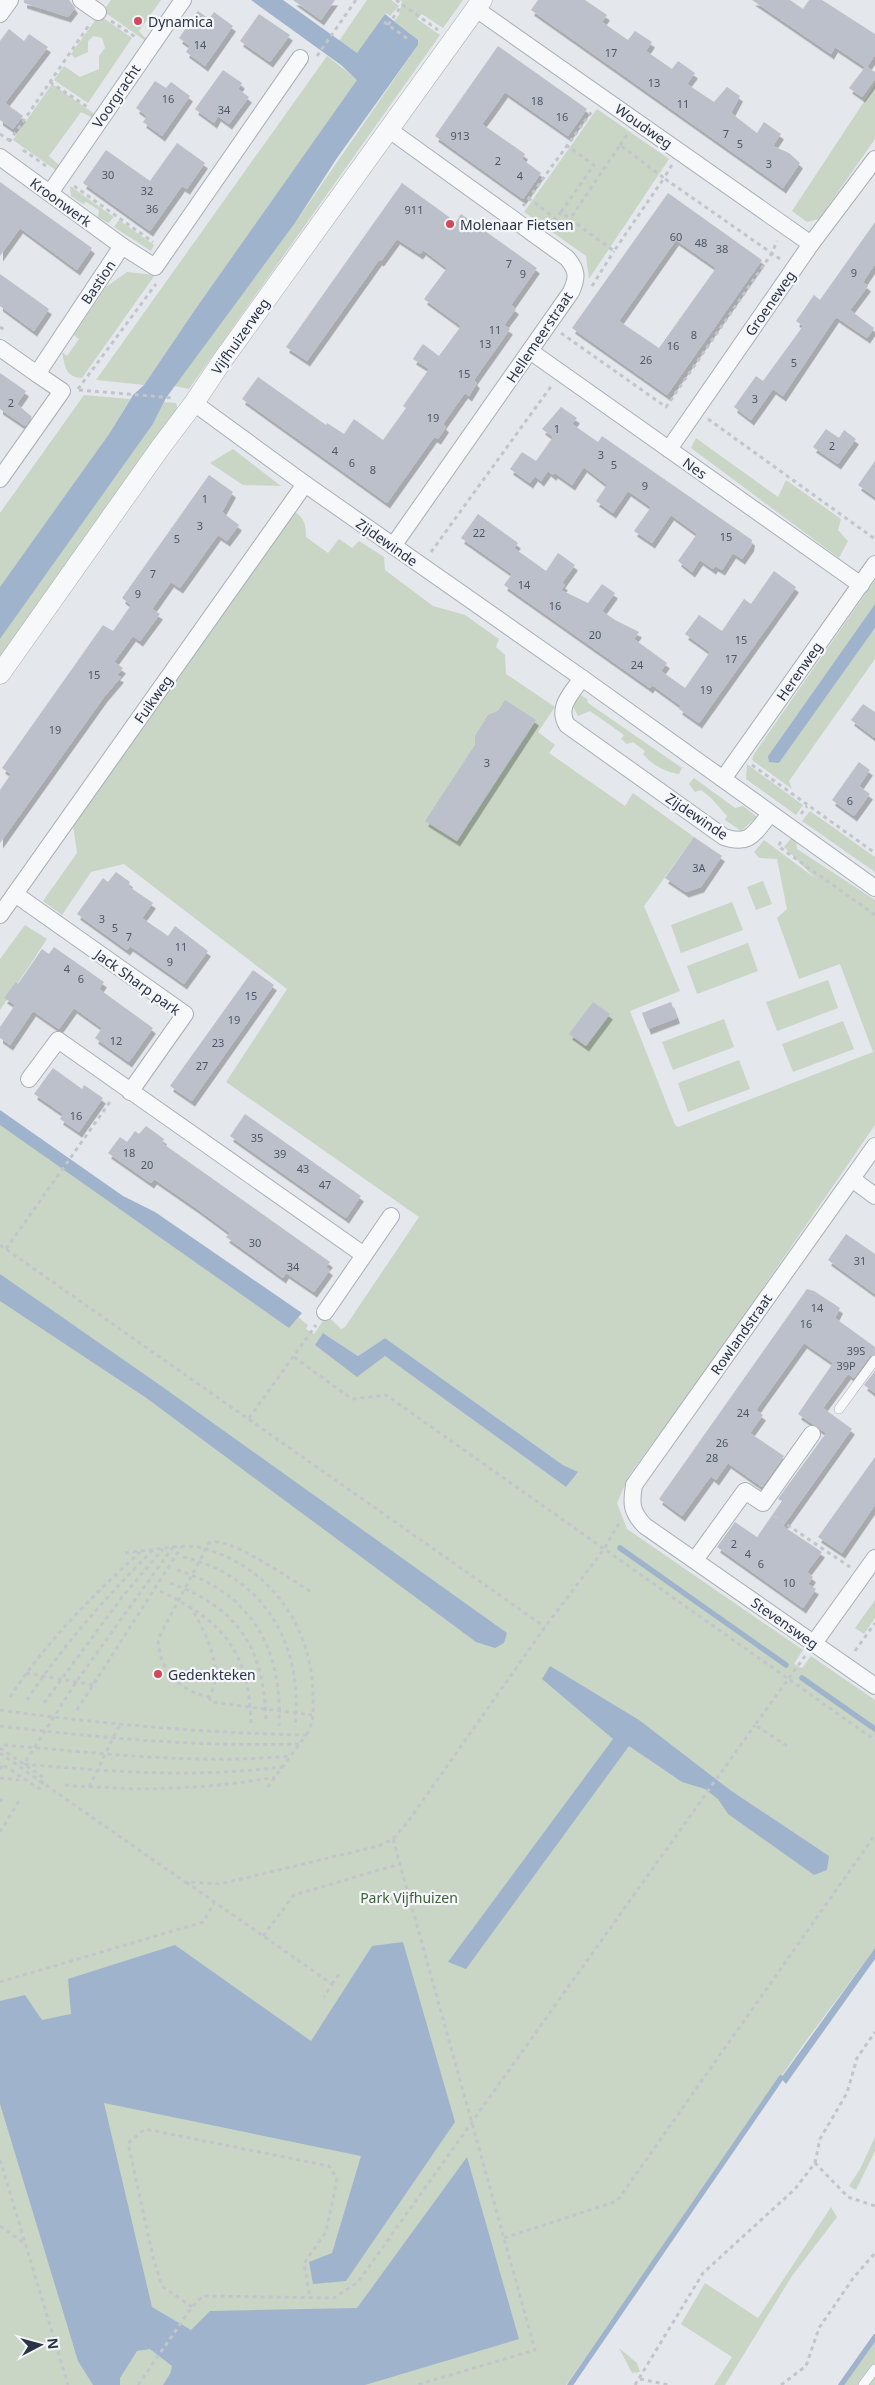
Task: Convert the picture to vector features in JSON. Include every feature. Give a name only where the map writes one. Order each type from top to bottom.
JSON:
[{"type":"street","points":[[0,14],[10,0]]},
{"type":"street","points":[[81,0],[98,12]]},
{"type":"street","name":"Voorgracht","points":[[50,193],[183,0]]},
{"type":"street","name":"Vijfhuizerweg","points":[[0,674],[142,472],[186,401],[224,358],[479,4]]},
{"type":"street","name":"Woudweg","points":[[479,4],[602,97],[811,244]]},
{"type":"street","name":"Bastion","points":[[37,374],[122,246],[155,267],[300,58]]},
{"type":"street","name":"Hellemeerstraat","points":[[388,129],[568,258],[576,269],[576,279],[573,287],[393,546]]},
{"type":"street","name":"Kroonwerk","points":[[2,152],[50,193],[122,246]]},
{"type":"street","name":"Groeneweg","points":[[669,449],[811,244],[875,159]]},
{"type":"street","points":[[0,348],[62,392],[0,479]]},
{"type":"street","name":"Nes","points":[[530,351],[860,584]]},
{"type":"street","name":"Zijdewinde","points":[[186,401],[582,678],[875,888]]},
{"type":"street","name":"Fuikweg","points":[[0,915],[304,484]]},
{"type":"street","name":"Herenweg","points":[[723,779],[875,564]]},
{"type":"street","name":"Zijdewinde","points":[[582,678],[562,708],[563,718],[568,725],[724,837],[736,841],[748,839],[770,814]]},
{"type":"street","name":"Jack Sharp park","points":[[15,894],[185,1014],[125,1089]]},
{"type":"street","points":[[29,1080],[58,1040],[125,1089],[364,1255]]},
{"type":"street","name":"Rowlandstraat","points":[[631,1502],[634,1485],[875,1146]]},
{"type":"street","points":[[852,1179],[875,1196]]},
{"type":"street","points":[[325,1312],[392,1216]]},
{"type":"street","points":[[695,1560],[745,1490],[763,1503],[812,1434]]},
{"type":"street","name":"Stevensweg","points":[[631,1502],[635,1516],[645,1526],[875,1686]]},
{"type":"street","points":[[814,1643],[875,1558]]},
{"type":"lane","points":[[840,1409],[875,1360]]},
{"type":"lane","points":[[863,2385],[875,2369]]},
{"type":"path","points":[[318,54],[356,0]]},
{"type":"path","points":[[396,0],[452,41]]},
{"type":"path","points":[[388,24],[402,5]]},
{"type":"path","points":[[2,152],[98,12],[150,46]]},
{"type":"path","points":[[384,22],[408,39]]},
{"type":"path","points":[[50,82],[102,117]]},
{"type":"path","points":[[513,219],[602,97]]},
{"type":"path","points":[[0,134],[166,251]]},
{"type":"path","points":[[570,219],[620,144],[664,178],[794,269]]},
{"type":"path","points":[[528,198],[556,219],[594,165],[566,145]]},
{"type":"path","points":[[573,287],[590,289],[664,178]]},
{"type":"path","points":[[561,212],[614,251]]},
{"type":"path","points":[[548,324],[666,407],[772,253],[784,225]]},
{"type":"path","points":[[421,566],[561,372]]},
{"type":"path","points":[[78,390],[186,401]]},
{"type":"path","points":[[696,410],[875,539]]},
{"type":"path","points":[[739,756],[875,853]]},
{"type":"path","points":[[6,1249],[75,1152],[125,1089]]},
{"type":"path","points":[[0,1245],[545,1627]]},
{"type":"path","points":[[248,1418],[325,1312]]},
{"type":"path","points":[[294,1357],[352,1399],[386,1395],[875,1740]]},
{"type":"path","points":[[185,1882],[220,1884],[378,1846],[393,1839],[407,1823],[545,1627],[604,1549],[631,1502]]},
{"type":"path","points":[[763,1503],[766,1511],[863,1576]]},
{"type":"path","points":[[209,1697],[194,1694],[180,1686],[165,1667],[158,1654],[160,1631],[205,1548],[213,1540],[221,1542],[252,1555],[311,1592]]},
{"type":"path","points":[[77,1710],[182,1545]]},
{"type":"path","points":[[125,1553],[182,1545],[205,1548],[238,1562],[259,1577],[288,1608],[304,1644],[310,1664],[312,1728],[267,1788]]},
{"type":"path","points":[[24,1764],[76,1682],[173,1547]]},
{"type":"path","points":[[44,1703],[122,1597],[164,1548]]},
{"type":"path","points":[[27,1700],[43,1676],[112,1592],[153,1549]]},
{"type":"path","points":[[10,1697],[26,1674],[84,1606],[141,1551]]},
{"type":"path","points":[[183,1557],[212,1566],[234,1579],[253,1594],[272,1617],[289,1649],[297,1691],[295,1726]]},
{"type":"path","points":[[177,1570],[191,1574],[225,1592],[252,1618],[265,1639],[272,1658],[278,1682],[279,1726]]},
{"type":"path","points":[[170,1583],[207,1598],[223,1610],[247,1639],[263,1684],[266,1723]]},
{"type":"path","points":[[160,1591],[190,1606],[212,1621],[236,1654],[248,1683],[251,1724]]},
{"type":"path","points":[[190,1606],[206,1634],[213,1657],[214,1683],[209,1697],[211,1702],[312,1715]]},
{"type":"path","points":[[845,1665],[875,1623]]},
{"type":"path","points":[[138,2385],[192,2307],[203,2296],[334,2298],[358,2282],[814,1643]]},
{"type":"path","points":[[26,1674],[93,1685]]},
{"type":"path","points":[[0,1710],[120,1724],[222,1732],[306,1735]]},
{"type":"path","points":[[89,1787],[120,1724]]},
{"type":"path","points":[[755,1725],[788,1746]]},
{"type":"path","points":[[0,1726],[111,1739],[194,1745],[300,1744]]},
{"type":"path","points":[[2,1746],[104,1755],[230,1761],[291,1756]]},
{"type":"path","points":[[0,1769],[2,1764],[40,1789],[43,1783],[44,1778],[2,1746]]},
{"type":"path","points":[[0,1754],[332,1984]]},
{"type":"path","points":[[24,1764],[97,1771],[191,1775],[235,1773],[282,1767]]},
{"type":"path","points":[[65,1785],[89,1787],[207,1787],[275,1777]]},
{"type":"path","points":[[0,1778],[19,1780]]},
{"type":"path","points":[[0,1832],[19,1801]]},
{"type":"path","points":[[504,2238],[616,2201],[875,1835]]},
{"type":"path","points":[[393,1839],[473,2121],[535,2350],[416,2385]]},
{"type":"path","points":[[263,1936],[294,1894],[400,1864]]},
{"type":"path","points":[[0,1982],[203,1922],[214,1903]]},
{"type":"path","points":[[324,1997],[340,1974]]},
{"type":"path","points":[[635,2385],[703,2273],[795,2189],[816,2164],[820,2139],[847,2093],[857,2058],[875,2032]]},
{"type":"path","points":[[192,2307],[162,2286],[153,2257],[128,2143],[145,2129],[329,2166],[337,2179],[326,2232],[304,2263],[310,2297]]},
{"type":"path","points":[[0,2160],[68,2385]]},
{"type":"path","points":[[816,2164],[848,2196],[875,2206]]},
{"type":"path","points":[[0,2226],[24,2243]]},
{"type":"path","points":[[781,2385],[806,2366],[818,2328],[854,2277],[875,2252]]},
{"type":"path","points":[[640,2379],[668,2385]]},
{"type":"green space","points":[[111,0],[161,0],[139,31],[147,42],[103,11]]},
{"type":"green space","points":[[367,0],[391,0],[399,6],[390,16],[386,13],[357,54],[339,41]]},
{"type":"green space","points":[[399,0],[463,0],[443,28],[422,14],[417,19],[440,35],[189,389],[174,386],[295,223],[418,45],[418,40],[394,21],[399,15],[402,1]]},
{"type":"green space","points":[[99,15],[132,38],[88,103],[54,80],[64,66],[80,77],[99,69],[99,56],[105,48],[102,38],[94,36],[88,41],[88,52],[75,58],[71,54]]},
{"type":"green space","points":[[327,56],[358,80],[194,311],[144,385],[96,380]]},
{"type":"green space","points":[[52,84],[96,115],[93,118],[81,112],[49,156],[59,165],[57,171],[13,140]]},
{"type":"green space","points":[[875,85],[875,139],[819,219],[807,222],[792,211]]},
{"type":"green space","points":[[597,109],[669,159],[589,279],[586,256],[524,212]]},
{"type":"green space","points":[[70,186],[114,217],[108,223],[98,217],[99,210],[86,202],[83,204],[71,196]]},
{"type":"green space","points":[[119,220],[154,245],[151,251],[114,227]]},
{"type":"green space","points":[[127,272],[155,275],[82,378],[72,375],[67,370],[62,352],[67,356],[79,339],[74,335],[106,287]]},
{"type":"green space","points":[[84,395],[130,399],[109,434],[0,588],[0,513]]},
{"type":"green space","points":[[164,402],[176,403],[179,414],[0,660],[0,639],[153,424]]},
{"type":"green space","points":[[696,438],[778,497],[786,480],[841,519],[838,530],[848,541],[839,558],[691,448]]},
{"type":"green space","points":[[233,449],[281,486],[243,485],[210,463]]},
{"type":"green space","name":"Park Vijfhuizen","points":[[292,510],[304,521],[306,537],[328,553],[339,539],[352,548],[359,541],[384,557],[385,570],[433,606],[465,615],[499,639],[496,647],[505,655],[506,674],[555,707],[538,732],[555,745],[549,753],[625,806],[633,793],[694,837],[644,906],[680,991],[630,1011],[675,1125],[678,1127],[873,1052],[840,964],[799,979],[777,918],[787,909],[777,859],[759,858],[754,852],[764,840],[815,878],[784,847],[792,837],[796,841],[797,849],[875,900],[875,1125],[709,1366],[630,1474],[617,1503],[627,1529],[803,1650],[794,1664],[802,1668],[811,1656],[875,1700],[875,1948],[803,2045],[566,2385],[0,2385],[0,1119],[295,1321],[298,1317],[308,1325],[306,1329],[314,1334],[327,1315],[341,1329],[345,1327],[419,1217],[226,1082],[293,980],[287,989],[124,864],[91,872],[62,915],[43,901],[77,853],[73,825]],"holes":[[[323,1333],[358,1356],[385,1338],[563,1465],[577,1472],[566,1487],[385,1355],[366,1370]]]},
{"type":"green space","points":[[875,580],[875,604],[768,756],[779,763],[875,628],[875,659],[789,781],[792,789],[752,760],[754,754]]},
{"type":"green space","points":[[579,694],[587,699],[588,703],[682,768],[679,774],[664,770],[655,765],[643,754],[645,751],[633,742],[627,744],[621,739],[624,735],[590,711],[578,716],[573,706]]},
{"type":"green space","points":[[747,764],[803,805],[796,815],[746,779]]},
{"type":"green space","points":[[694,778],[735,808],[743,806],[757,817],[741,831],[725,820],[727,816],[711,798],[701,790],[695,792],[689,784]]},
{"type":"green space","points":[[810,811],[875,857],[875,872],[802,821]]},
{"type":"green space","points":[[763,881],[772,904],[756,910],[747,887]]},
{"type":"green space","points":[[732,902],[743,930],[681,953],[671,925]]},
{"type":"green space","points":[[25,925],[47,939],[0,1010],[0,959]]},
{"type":"green space","points":[[748,943],[758,971],[697,994],[687,966]]},
{"type":"green space","points":[[828,980],[838,1008],[777,1031],[766,1002]]},
{"type":"green space","points":[[724,1019],[734,1047],[673,1070],[662,1042]]},
{"type":"green space","points":[[843,1021],[854,1049],[793,1072],[782,1044]]},
{"type":"green space","points":[[739,1060],[750,1089],[688,1112],[678,1083]]},
{"type":"green space","points":[[875,1600],[875,1618],[864,1634],[855,1628]]},
{"type":"green space","points":[[875,2137],[875,2151],[856,2190],[849,2186],[860,2169]]},
{"type":"green space","points":[[831,2207],[837,2217],[792,2276],[725,2385],[714,2385],[732,2357],[681,2324],[705,2283],[758,2318]]},
{"type":"green space","points":[[875,2340],[875,2385],[844,2385]]},
{"type":"green space","points":[[619,2348],[637,2363],[640,2372],[632,2373]]},
{"type":"water","points":[[251,0],[283,0],[357,53],[385,14],[418,40],[418,45],[337,158],[295,223],[166,398],[153,424],[0,639],[0,587],[109,434],[133,395],[144,385],[357,80],[341,65]]},
{"type":"water","points":[[875,604],[875,628],[779,763],[769,762],[768,756]]},
{"type":"water","points":[[0,1110],[123,1196],[155,1212],[302,1313],[289,1328],[0,1125]]},
{"type":"water","points":[[0,1274],[157,1383],[507,1633],[504,1643],[495,1648],[476,1642],[145,1397],[0,1301]]},
{"type":"water","points":[[323,1333],[358,1356],[385,1338],[563,1465],[578,1472],[566,1487],[385,1356],[357,1377],[315,1345]]},
{"type":"water","points":[[550,1666],[639,1720],[730,1790],[829,1856],[827,1870],[814,1875],[728,1814],[718,1799],[705,1789],[682,1782],[629,1746],[466,1969],[448,1962],[613,1739],[542,1679]]},
{"type":"water","points":[[403,1942],[455,2122],[346,2281],[313,2284],[309,2262],[332,2253],[361,2156],[104,2103],[152,2307],[191,2330],[210,2311],[357,2308],[467,2157],[519,2339],[365,2385],[163,2385],[170,2374],[172,2366],[150,2349],[137,2351],[120,2378],[120,2385],[93,2385],[78,2361],[0,2104],[0,2001],[25,1995],[42,2020],[71,2014],[68,1979],[175,1945],[311,2041],[372,1946]]},
{"type":"water","points":[[875,1948],[875,1959],[786,2084],[781,2078]]},
{"type":"building","points":[[24,0],[69,0],[75,8],[68,17],[24,3]]},
{"type":"building","points":[[293,0],[335,0],[321,20]]},
{"type":"building","points":[[538,0],[585,0],[607,15],[602,22],[628,40],[635,31],[652,42],[646,51],[672,69],[678,61],[695,73],[687,84],[714,102],[727,87],[740,96],[731,113],[757,133],[764,122],[781,134],[773,146],[789,153],[800,163],[783,188],[531,10]]},
{"type":"building","points":[[752,0],[790,0],[803,9],[809,0],[822,0],[875,34],[875,55],[867,67],[875,72],[875,79],[862,97],[849,88],[865,67],[835,47],[831,54]]},
{"type":"building","points":[[198,11],[209,19],[214,12],[233,26],[205,66],[186,52],[190,46],[179,38]]},
{"type":"building","points":[[259,14],[290,35],[270,62],[240,41]]},
{"type":"building","points":[[9,29],[24,41],[29,34],[48,47],[5,103],[23,116],[13,129],[0,120],[0,41]]},
{"type":"building","points":[[498,46],[587,109],[568,136],[505,92],[482,124],[525,154],[522,159],[541,173],[523,199],[435,136]]},
{"type":"building","points":[[223,70],[242,83],[238,89],[249,97],[229,124],[218,116],[214,123],[195,109]]},
{"type":"building","points":[[155,81],[166,88],[171,82],[190,96],[162,136],[143,122],[147,116],[136,108]]},
{"type":"building","points":[[177,143],[205,163],[187,189],[182,186],[150,231],[83,183],[106,150],[150,181]]},
{"type":"building","points":[[0,182],[92,248],[77,270],[20,228],[0,256]]},
{"type":"building","points":[[402,183],[456,222],[461,214],[537,268],[511,305],[516,309],[504,325],[510,329],[474,380],[477,383],[469,396],[465,393],[443,424],[446,427],[438,439],[434,437],[387,503],[242,399],[258,377],[326,425],[327,423],[344,434],[354,419],[383,440],[406,408],[403,406],[429,369],[413,359],[418,351],[423,344],[439,356],[461,326],[424,299],[447,268],[423,250],[420,254],[397,239],[381,261],[379,260],[307,361],[286,347]]},
{"type":"building","points":[[668,193],[762,260],[667,395],[572,328]],"holes":[[[676,240],[716,268],[659,348],[619,321]]]},
{"type":"building","points":[[875,222],[875,264],[863,282],[868,286],[850,310],[874,328],[867,338],[836,317],[783,396],[773,389],[751,420],[734,407],[756,376],[763,381],[803,326],[796,321],[814,295],[820,300]]},
{"type":"building","points":[[0,274],[49,309],[34,331],[0,306]]},
{"type":"building","points":[[0,373],[26,391],[17,404],[32,417],[25,426],[0,409]]},
{"type":"building","points":[[561,407],[577,418],[572,424],[598,442],[602,436],[752,540],[751,546],[742,559],[733,553],[722,570],[715,566],[713,569],[700,560],[692,572],[678,561],[697,534],[671,515],[652,543],[634,531],[651,507],[628,491],[613,513],[596,501],[607,485],[584,467],[572,485],[555,473],[553,475],[548,471],[541,481],[535,476],[530,483],[510,469],[522,452],[536,461],[553,437],[542,429]]},
{"type":"building","points":[[826,429],[839,438],[844,430],[856,439],[838,464],[813,447]]},
{"type":"building","points":[[875,461],[875,497],[858,485]]},
{"type":"building","points":[[209,475],[233,492],[222,512],[239,525],[227,541],[218,535],[180,588],[171,582],[152,609],[160,614],[140,641],[133,636],[114,662],[123,668],[117,675],[121,677],[104,697],[0,843],[0,790],[11,774],[2,768],[103,625],[113,631],[131,605],[122,598]]},
{"type":"building","points":[[478,514],[518,543],[514,548],[546,571],[558,553],[575,565],[562,583],[565,585],[561,590],[588,603],[602,584],[615,593],[602,611],[639,632],[634,639],[667,663],[661,671],[685,688],[710,652],[685,634],[699,615],[722,631],[744,599],[751,604],[774,571],[796,587],[699,723],[679,709],[681,706],[652,685],[650,688],[504,585],[512,574],[461,538]]},
{"type":"building","points":[[505,700],[536,720],[457,841],[425,821],[475,745],[475,736],[488,715],[498,711]]},
{"type":"building","points":[[863,704],[875,712],[875,738],[851,720]]},
{"type":"building","points":[[859,762],[870,770],[859,786],[870,794],[854,816],[832,800]]},
{"type":"building","points":[[694,837],[722,856],[701,887],[686,892],[665,878]]},
{"type":"building","points":[[116,872],[130,882],[128,886],[153,903],[142,918],[168,936],[175,926],[208,951],[184,984],[130,946],[127,950],[77,914],[103,878],[108,882]]},
{"type":"building","points":[[54,947],[104,982],[99,989],[153,1028],[129,1062],[95,1038],[102,1028],[74,1008],[59,1029],[33,1011],[10,1045],[0,1038],[0,1027],[15,1005],[4,998],[16,982],[18,984],[42,949],[49,954]]},
{"type":"building","points":[[253,970],[274,985],[192,1101],[170,1086]]},
{"type":"building","points":[[593,1002],[610,1014],[586,1046],[569,1034]]},
{"type":"building","points":[[671,1002],[677,1018],[648,1029],[642,1013]]},
{"type":"building","points":[[53,1068],[82,1089],[84,1085],[103,1098],[79,1132],[60,1119],[63,1114],[34,1094]]},
{"type":"building","points":[[245,1114],[361,1196],[346,1218],[230,1136]]},
{"type":"building","points":[[146,1126],[164,1139],[162,1143],[330,1262],[326,1267],[330,1270],[314,1292],[286,1273],[283,1278],[226,1237],[230,1233],[196,1208],[154,1179],[151,1183],[108,1153],[120,1137],[127,1142],[135,1131],[139,1134]]},
{"type":"building","points":[[846,1234],[875,1254],[875,1294],[828,1260]]},
{"type":"building","points":[[807,1289],[814,1291],[840,1308],[835,1318],[875,1347],[875,1354],[870,1356],[854,1378],[848,1374],[823,1408],[852,1429],[783,1526],[822,1552],[807,1572],[813,1577],[808,1584],[816,1589],[803,1608],[717,1547],[735,1522],[757,1537],[782,1501],[778,1499],[826,1433],[798,1414],[833,1363],[804,1343],[756,1410],[763,1415],[750,1433],[784,1456],[762,1487],[728,1463],[716,1480],[711,1476],[682,1516],[659,1499]]},
{"type":"building","points":[[875,1371],[875,1393],[864,1385]]},
{"type":"building","points":[[875,1457],[875,1505],[842,1553],[818,1537]]},
{"type":"waterway","points":[[620,1548],[786,1665]]},
{"type":"waterway","points":[[802,1678],[875,1729]]},
{"type":"waterway","points":[[570,2385],[781,2078]]},
{"type":"waterway","points":[[841,2385],[875,2337]]},
{"type":"place","name":"Dynamica","points":[[138,21]]},
{"type":"place","name":"Molenaar Fietsen","points":[[450,224]]},
{"type":"place","name":"Gedenkteken","points":[[158,1674]]}]
